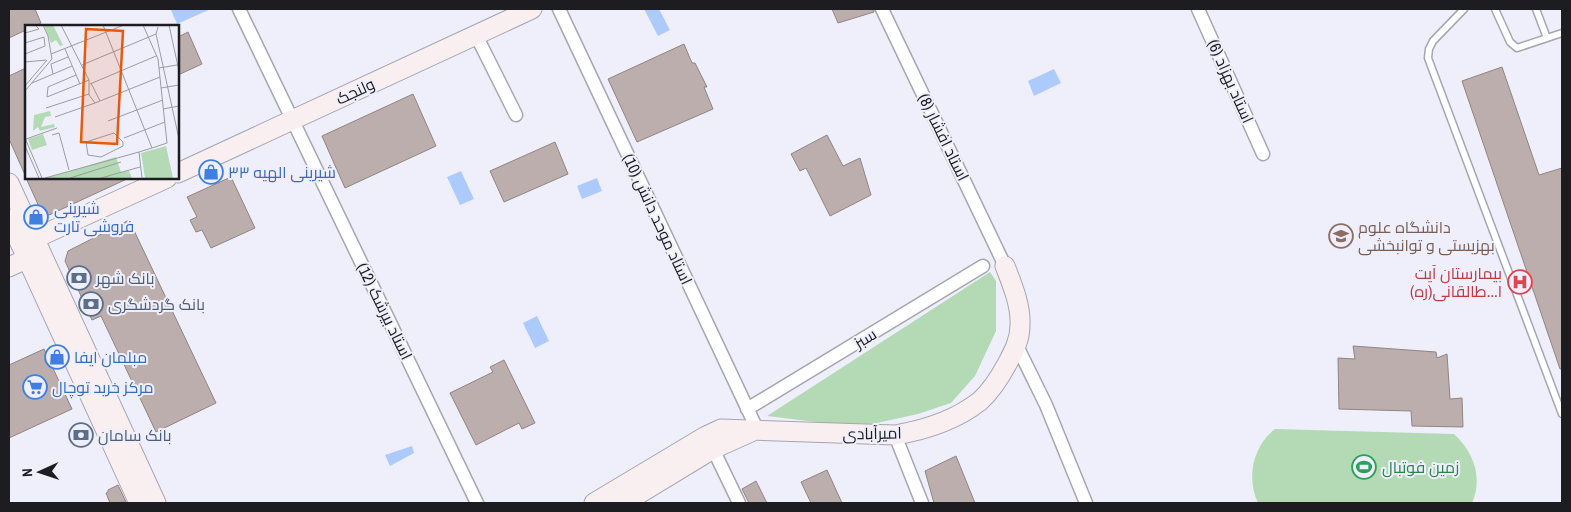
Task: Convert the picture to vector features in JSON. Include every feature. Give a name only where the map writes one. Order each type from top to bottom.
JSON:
[{"type":"street","name":"استاد بیرشک (12)","points":[[239,9],[477,503]]},
{"type":"street","name":"ولنجک","points":[[179,172],[532,9]]},
{"type":"street","name":"استاد موحد دانش (10)","points":[[559,9],[757,429]]},
{"type":"street","name":"استاد افشار (8)","points":[[882,9],[1005,266]]},
{"type":"street","name":"استاد بهزاد (6)","points":[[1198,9],[1263,154]]},
{"type":"street","points":[[476,34],[516,115]]},
{"type":"street","points":[[9,267],[26,249],[165,179]]},
{"type":"street","points":[[9,183],[26,249],[139,503]]},
{"type":"street","points":[[9,219],[156,503]]},
{"type":"street","name":"سبز","points":[[747,409],[983,266]]},
{"type":"street","name":"امیرآبادی","points":[[594,503],[710,442],[757,429],[812,433],[895,435],[935,425],[966,411],[981,400],[998,378],[1017,346],[1020,324],[1018,307],[1005,266]]},
{"type":"street","points":[[1017,346],[1046,405],[1086,503]]},
{"type":"street","points":[[895,435],[922,503]]},
{"type":"street","points":[[710,442],[739,503]]},
{"type":"street","name":"امیرآبادی","points":[[624,503],[710,442]]},
{"type":"lane","points":[[1464,9],[1434,42],[1429,49],[1428,58],[1562,414]]},
{"type":"lane","points":[[1494,9],[1513,46],[1517,48],[1562,33]]},
{"type":"lane","points":[[1536,9],[1548,38]]},
{"type":"green space","points":[[990,272],[996,281],[996,331],[975,376],[951,403],[918,414],[872,424],[824,423],[767,416]]},
{"type":"green space","name":"زمین فوتبال","points":[[1275,429],[1454,434],[1467,449],[1475,466],[1477,484],[1472,503],[1258,503],[1252,483],[1254,463],[1261,444]]},
{"type":"water","points":[[211,9],[177,24],[171,10]]},
{"type":"water","points":[[644,9],[659,9],[670,30],[658,36]]},
{"type":"water","points":[[1054,69],[1061,83],[1034,96],[1028,81]]},
{"type":"water","points":[[461,171],[474,199],[460,205],[447,177]]},
{"type":"water","points":[[597,178],[602,191],[582,199],[577,186]]},
{"type":"water","points":[[537,316],[549,341],[535,348],[523,323]]},
{"type":"water","points":[[412,446],[414,453],[390,466],[385,455]]},
{"type":"building","points":[[9,9],[35,9],[41,23],[25,25],[25,30],[9,38]]},
{"type":"building","points":[[832,9],[874,9],[874,12],[838,23]]},
{"type":"building","points":[[188,32],[202,64],[179,75],[179,36]]},
{"type":"building","points":[[684,44],[692,63],[695,63],[707,87],[704,87],[713,109],[637,142],[608,79]]},
{"type":"building","points":[[1502,67],[1539,175],[1562,168],[1562,369],[1560,369],[1462,81]]},
{"type":"building","points":[[25,68],[25,175],[9,139],[9,76]]},
{"type":"building","points":[[413,94],[436,146],[345,188],[322,136]]},
{"type":"building","points":[[827,135],[843,166],[860,158],[871,195],[830,216],[806,168],[800,171],[791,154]]},
{"type":"building","points":[[555,142],[568,174],[504,202],[490,171]]},
{"type":"building","points":[[231,177],[255,228],[211,248],[202,230],[196,232],[190,220],[197,217],[187,197]]},
{"type":"building","points":[[26,179],[127,179],[49,215],[41,211]]},
{"type":"building","points":[[129,220],[216,403],[156,432],[101,316],[92,320],[65,261],[68,251]]},
{"type":"building","points":[[1353,346],[1436,352],[1437,358],[1447,354],[1450,399],[1462,398],[1463,427],[1412,426],[1411,411],[1339,409],[1338,358],[1355,359]]},
{"type":"building","name":"مرکز خرید توچال","points":[[44,349],[72,409],[9,438],[9,365]]},
{"type":"building","points":[[504,360],[535,423],[522,429],[519,423],[476,445],[450,393],[493,372],[490,367]]},
{"type":"building","points":[[956,456],[975,503],[934,503],[925,471]]},
{"type":"building","points":[[827,470],[842,503],[811,503],[801,482]]},
{"type":"building","points":[[756,481],[767,503],[749,503],[742,489]]},
{"type":"building","points":[[118,485],[126,502],[110,503],[106,493]]},
{"type":"place","name":"شیرینی الهیه ٣٣","points":[[211,172]]},
{"type":"place","name":"شیرینی فروشی تارت","points":[[36,217]]},
{"type":"place","name":"دانشگاه علوم بهزیستی و توانبخشی","points":[[1341,236]]},
{"type":"place","name":"بانک شهر","points":[[79,278]]},
{"type":"place","name":"بیمارستان آیت ا...طالقانی(ره)","points":[[1520,282]]},
{"type":"place","name":"بانک گردشگری","points":[[91,304]]},
{"type":"place","name":"مبلمان ایفا","points":[[57,357]]},
{"type":"place","name":"مرکز خرید توچال","points":[[35,387]]},
{"type":"place","name":"بانک سامان","points":[[81,435]]},
{"type":"place","name":"زمین فوتبال","points":[[1364,467]]}]
